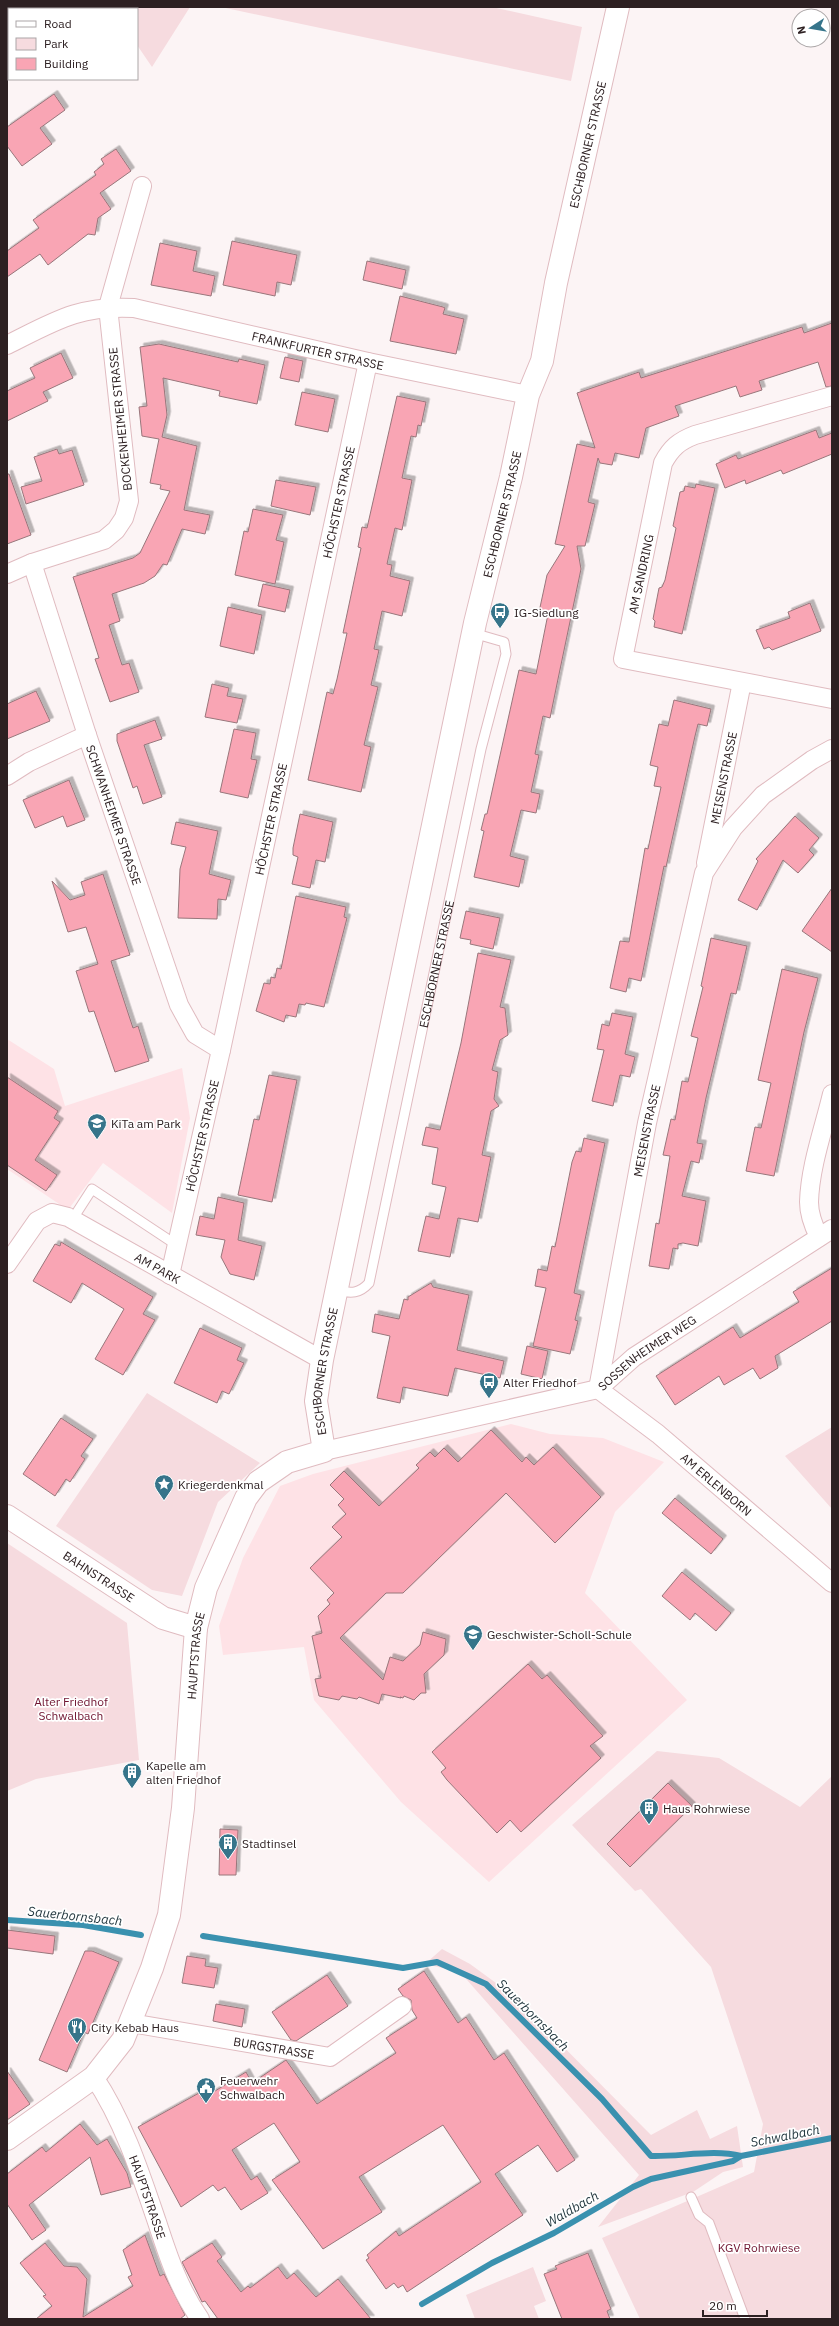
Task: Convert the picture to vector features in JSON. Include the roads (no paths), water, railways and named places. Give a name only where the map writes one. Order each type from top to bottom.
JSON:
[{"type":"street","name":"ESCHBORNER STRASSE","points":[[324,1452],[316,1401],[322,1360],[473,634],[528,395],[542,361],[556,283],[618,7]]},
{"type":"street","points":[[108,307],[142,186]]},
{"type":"street","name":"FRANKFURTER STRASSE","points":[[7,345],[68,315],[108,307],[134,308],[368,362],[528,395]]},
{"type":"street","name":"BOCKENHEIMER STRASSE","points":[[7,574],[32,563],[104,540],[116,530],[124,518],[129,501],[108,307]]},
{"type":"street","name":"HÖCHSTER STRASSE","points":[[170,1275],[221,1050],[368,362]]},
{"type":"street","name":"AM SANDRING","points":[[832,396],[695,435],[682,440],[670,450],[663,463],[623,659],[832,699]]},
{"type":"street","name":"SCHWANHEIMER STRASSE","points":[[32,563],[87,735],[179,1005],[195,1034],[221,1050]]},
{"type":"street","name":"MEISENSTRASSE","points":[[598,1389],[605,1340],[647,1123],[704,873],[742,682]]},
{"type":"street","points":[[7,776],[29,762],[87,735]]},
{"type":"street","name":"MEISENSTRASSE","points":[[704,873],[733,828],[763,795],[812,760],[832,748]]},
{"type":"street","points":[[826,1233],[813,1225],[809,1203],[814,1170],[832,1094]]},
{"type":"street","name":"AM PARK","points":[[7,1264],[37,1221],[52,1213],[72,1220],[322,1360]]},
{"type":"street","name":"SOSSENHEIMER WEG","points":[[324,1452],[598,1389],[634,1357],[826,1233]]},
{"type":"street","name":"AM ERLENBORN","points":[[598,1389],[658,1434],[832,1583]]},
{"type":"street","name":"HAUPTSTRASSE","points":[[131,2023],[169,1915],[183,1808],[196,1628],[206,1588],[246,1498],[258,1482],[287,1462],[324,1452]]},
{"type":"street","name":"BAHNSTRASSE","points":[[7,1516],[163,1618],[196,1628]]},
{"type":"street","name":"BURGSTRASSE","points":[[131,2023],[330,2057],[402,2006]]},
{"type":"street","points":[[7,2139],[94,2077],[114,2053],[131,2023]]},
{"type":"street","name":"HAUPTSTRASSE","points":[[94,2077],[116,2112],[173,2270],[189,2303],[200,2319]]},
{"type":"lane","name":"ESCHBORNER STRASSE","points":[[337,1291],[353,1294],[361,1292],[369,1284],[481,749],[506,654],[504,642],[473,634]]},
{"type":"lane","points":[[72,1220],[92,1189],[176,1244]]},
{"type":"lane","points":[[691,2197],[699,2214],[709,2223],[745,2319]]},
{"type":"waterway","name":"Sauerbornsbach","points":[[7,1920],[83,1925],[141,1935]]},
{"type":"waterway","name":"Sauerbornsbach","points":[[203,1936],[403,1968],[437,1962],[486,1984],[602,2099],[651,2156],[708,2153],[741,2156]]},
{"type":"waterway","name":"Waldbach","points":[[422,2304],[492,2263],[554,2233],[633,2187],[651,2179],[733,2161],[741,2156],[832,2138]]},
{"type":"place","name":"IG-Siedlung","points":[[500,629]]},
{"type":"place","name":"KiTa am Park","points":[[97,1140]]},
{"type":"place","name":"Alter Friedhof","points":[[489,1399]]},
{"type":"place","name":"Kriegerdenkmal","points":[[164,1501]]},
{"type":"place","name":"Geschwister-Scholl-Schule","points":[[473,1651]]},
{"type":"place","name":"Kapelle am alten Friedhof","points":[[132,1789]]},
{"type":"place","name":"Haus Rohrwiese","points":[[649,1825]]},
{"type":"place","name":"Stadtinsel","points":[[228,1860]]},
{"type":"place","name":"City Kebab Haus","points":[[77,2044]]},
{"type":"place","name":"Feuerwehr Schwalbach","points":[[206,2104]]},
{"type":"park label","name":"Alter Friedhof Schwalbach","points":[[71,1708]]},
{"type":"park label","name":"KGV Rohrwiese","points":[[759,2247]]},
{"type":"water label","name":"Schwalbach","points":[[785,2136]]}]
